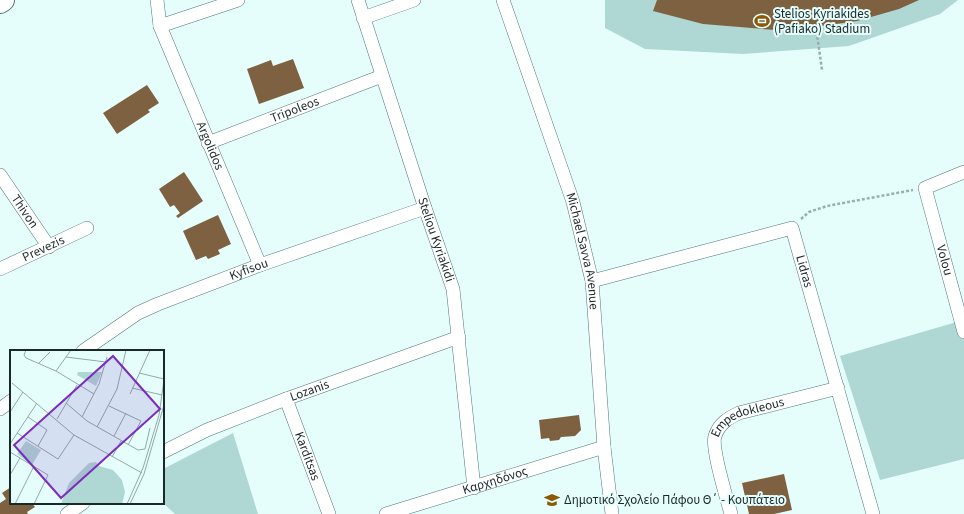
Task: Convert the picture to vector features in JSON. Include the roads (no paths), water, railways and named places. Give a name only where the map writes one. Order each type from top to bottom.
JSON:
[{"type":"street","name":"Argolidos","points":[[157,0],[160,26],[260,265]]},
{"type":"street","points":[[160,26],[238,0]]},
{"type":"street","name":"Steliou Kyriakidi","points":[[358,0],[425,208],[453,289],[474,488]]},
{"type":"street","points":[[363,18],[414,0]]},
{"type":"street","name":"Michael Savva Avenue","points":[[503,0],[573,202],[592,280],[604,447],[612,514]]},
{"type":"street","name":"Tripoleos","points":[[208,143],[382,76]]},
{"type":"street","name":"Volou","points":[[964,172],[925,188],[960,300],[964,332]]},
{"type":"street","name":"Thivon","points":[[0,174],[49,247]]},
{"type":"street","name":"Kyfisou","points":[[84,350],[138,313],[260,265],[425,208]]},
{"type":"street","name":"Prevezis","points":[[0,269],[87,228]]},
{"type":"street","name":"Lidras","points":[[592,280],[792,228],[873,514]]},
{"type":"street","name":"Lozanis","points":[[164,452],[207,430],[286,399],[459,337]]},
{"type":"street","name":"Empedokleous","points":[[731,514],[715,452],[714,437],[721,425],[728,418],[739,413],[838,388]]},
{"type":"street","name":"Karditsas","points":[[286,399],[329,514]]},
{"type":"street","points":[[0,409],[10,402]]},
{"type":"street","name":"Καρχηδόνος","points":[[386,514],[604,447]]},
{"type":"street","points":[[66,514],[81,504]]},
{"type":"place","name":"Stelios Kyriakides (Pafiako) Stadium","points":[[762,21]]},
{"type":"place","name":"Δημοτικό Σχολείο Πάφου Θ΄ - Κουπάτειο","points":[[552,500]]}]
